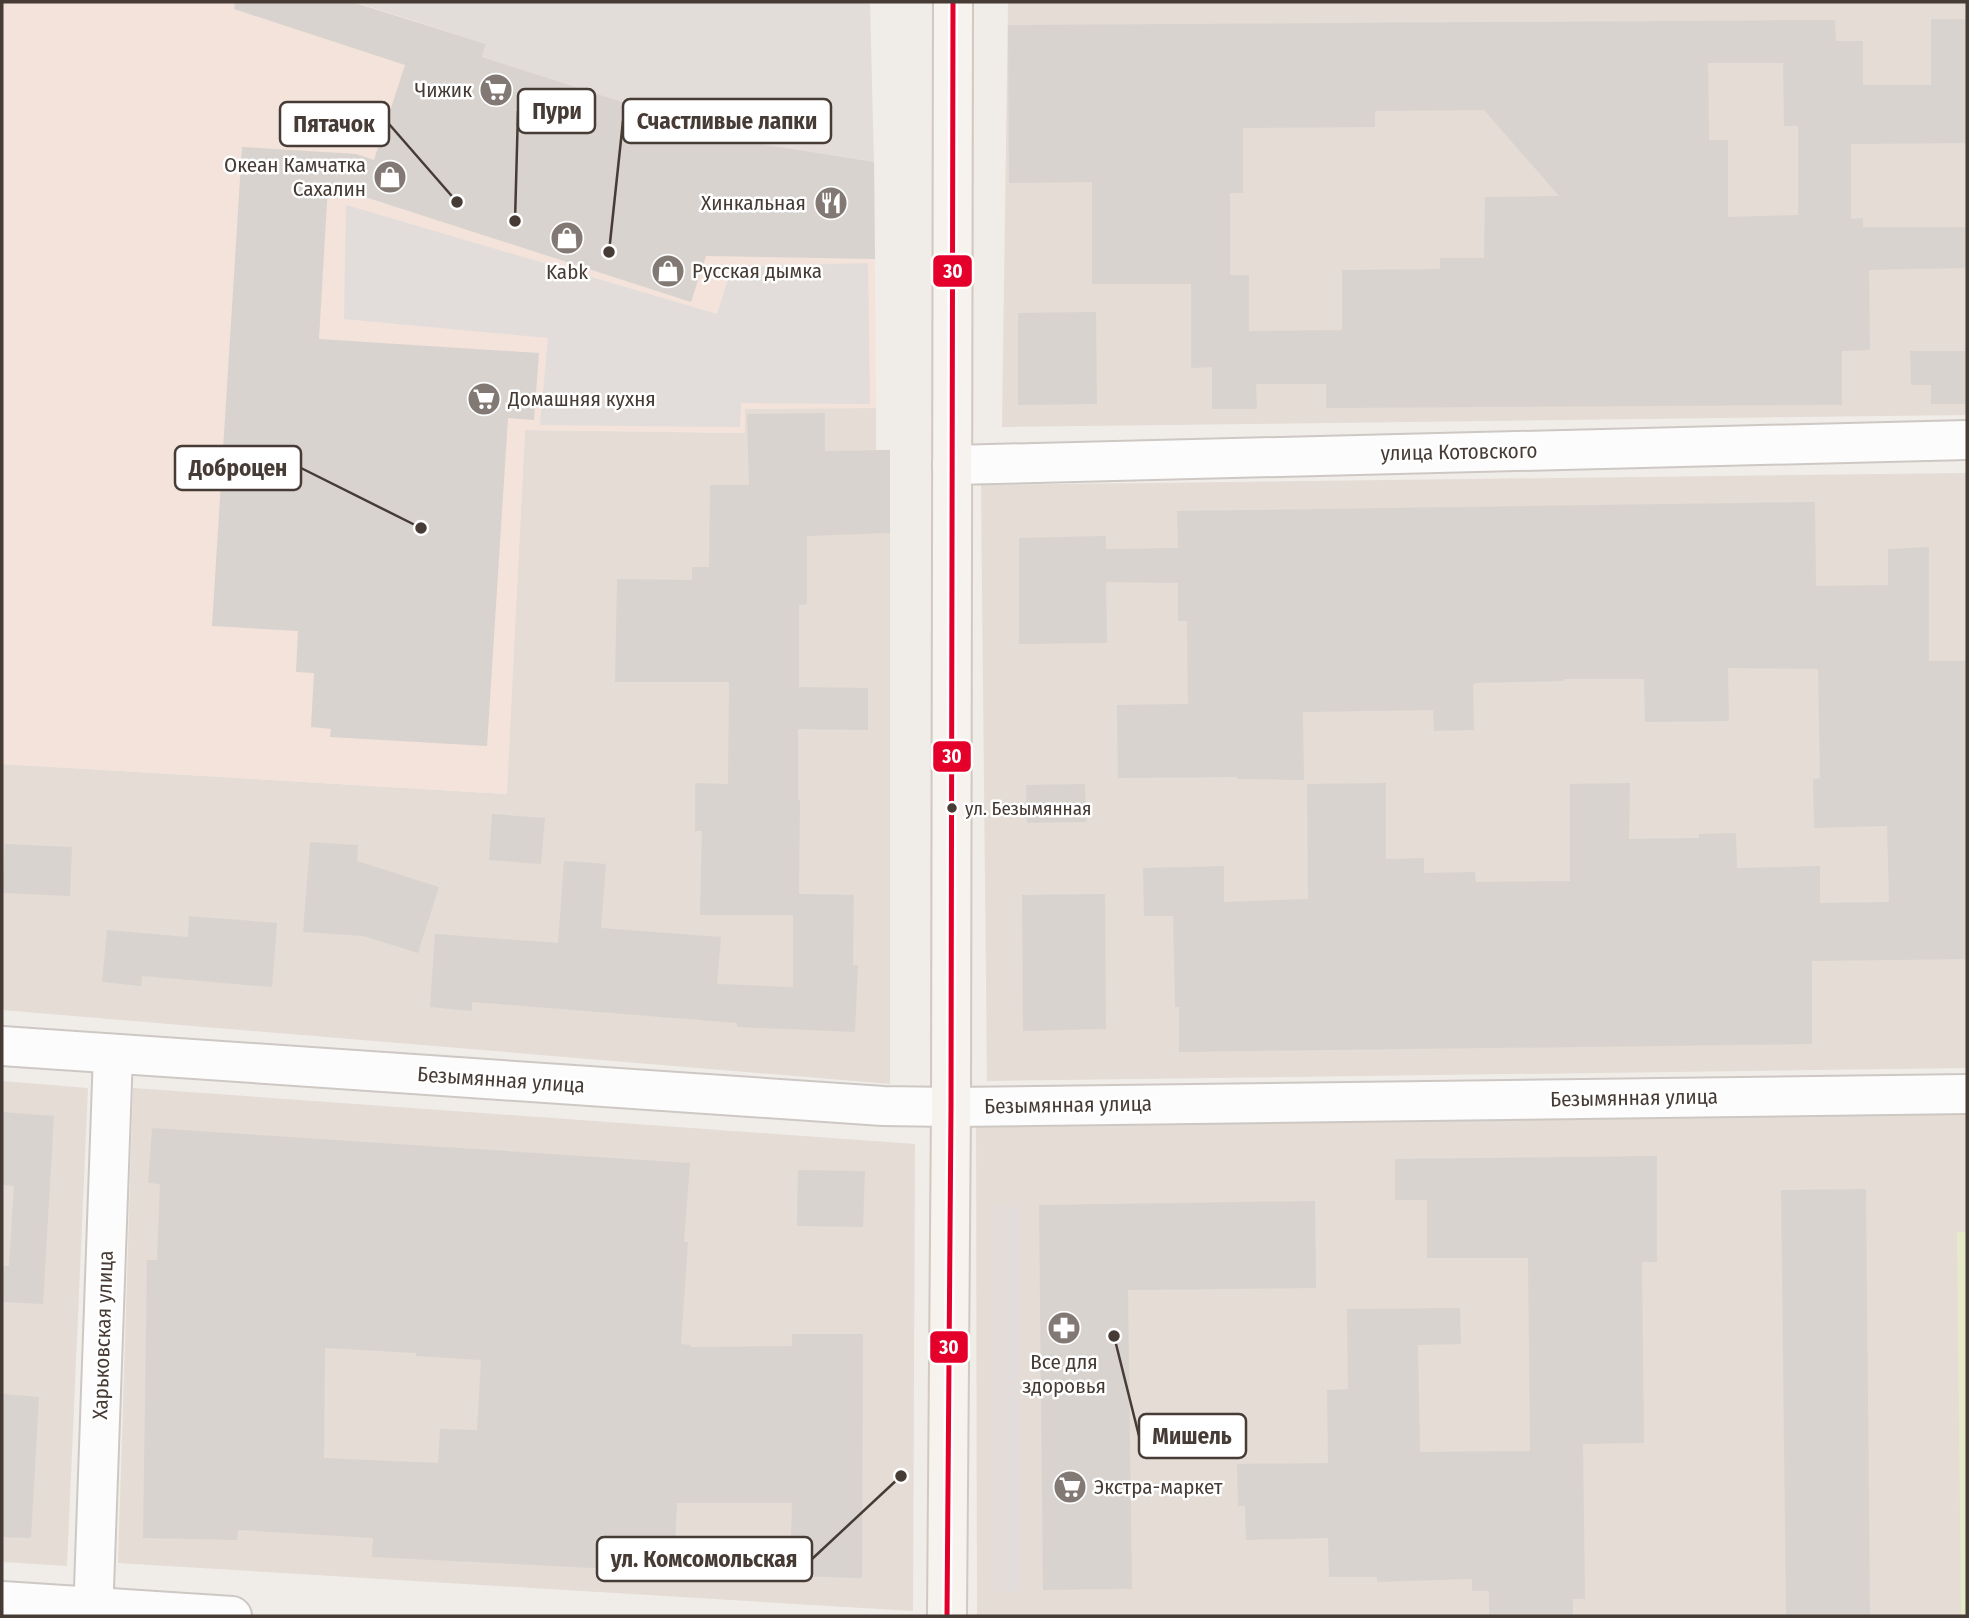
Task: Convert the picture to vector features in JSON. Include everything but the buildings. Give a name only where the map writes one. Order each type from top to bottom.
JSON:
[{"type":"street","points":[[947,1616],[954,2]]},
{"type":"street","name":"улица Котовского","points":[[951,465],[1967,440]]},
{"type":"street","name":"Безымянная улица","points":[[2,1046],[883,1106],[1967,1094]]},
{"type":"street","name":"Харьковская улица","points":[[93,1612],[113,1054]]},
{"type":"street","points":[[2,1601],[93,1612],[232,1616]]},
{"type":"shaded area","points":[[2,2],[355,2],[486,44],[483,57],[744,141],[874,162],[876,408],[745,409],[745,433],[525,430],[507,794],[2,764]]},
{"type":"shaded area","points":[[355,2],[870,2],[874,162],[744,141],[482,57],[486,44]]},
{"type":"shaded area","points":[[1008,2],[1967,2],[1967,415],[1002,427]]},
{"type":"shaded area","points":[[346,205],[717,314],[732,267],[868,263],[870,404],[741,403],[740,427],[540,425],[548,338],[344,319]]},
{"type":"shaded area","points":[[876,408],[876,450],[890,450],[890,1084],[2,1010],[2,764],[506,794],[525,430],[745,433],[745,409]]},
{"type":"shaded area","points":[[1967,473],[1967,1068],[987,1081],[981,485]]},
{"type":"shaded area","points":[[2,1081],[88,1088],[67,1566],[2,1562]]},
{"type":"shaded area","points":[[133,1088],[915,1144],[913,1611],[118,1563]]},
{"type":"shaded area","points":[[1967,1110],[1967,1616],[977,1616],[976,1123]]},
{"type":"shaded area","points":[[993,1207],[1020,1207],[1020,1591],[993,1592]]},
{"type":"green space","points":[[1957,1232],[1967,1232],[1967,1616],[1961,1616]]},
{"type":"transit line","name":"30","points":[[947,1616],[951,1107],[953,2]]},
{"type":"place","name":"Чижик","points":[[496,90]]},
{"type":"place","name":"Океан Камчатка Сахалин","points":[[390,177]]},
{"type":"place","name":"Пятачок","points":[[457,202]]},
{"type":"place","name":"Хинкальная","points":[[831,203]]},
{"type":"place","name":"Пури","points":[[515,221]]},
{"type":"place","name":"Kabk","points":[[567,238]]},
{"type":"place","name":"Счастливые лапки","points":[[609,252]]},
{"type":"place","name":"Русская дымка","points":[[668,271]]},
{"type":"place","name":"Домашняя кухня","points":[[484,399]]},
{"type":"place","name":"Доброцен","points":[[421,528]]},
{"type":"place","name":"ул. Безымянная","points":[[952,808]]},
{"type":"place","name":"Все для здоровья","points":[[1064,1328]]},
{"type":"place","name":"Мишель","points":[[1114,1336]]},
{"type":"place","name":"ул. Комсомольская","points":[[901,1476]]},
{"type":"place","name":"Экстра-маркет","points":[[1070,1487]]}]
